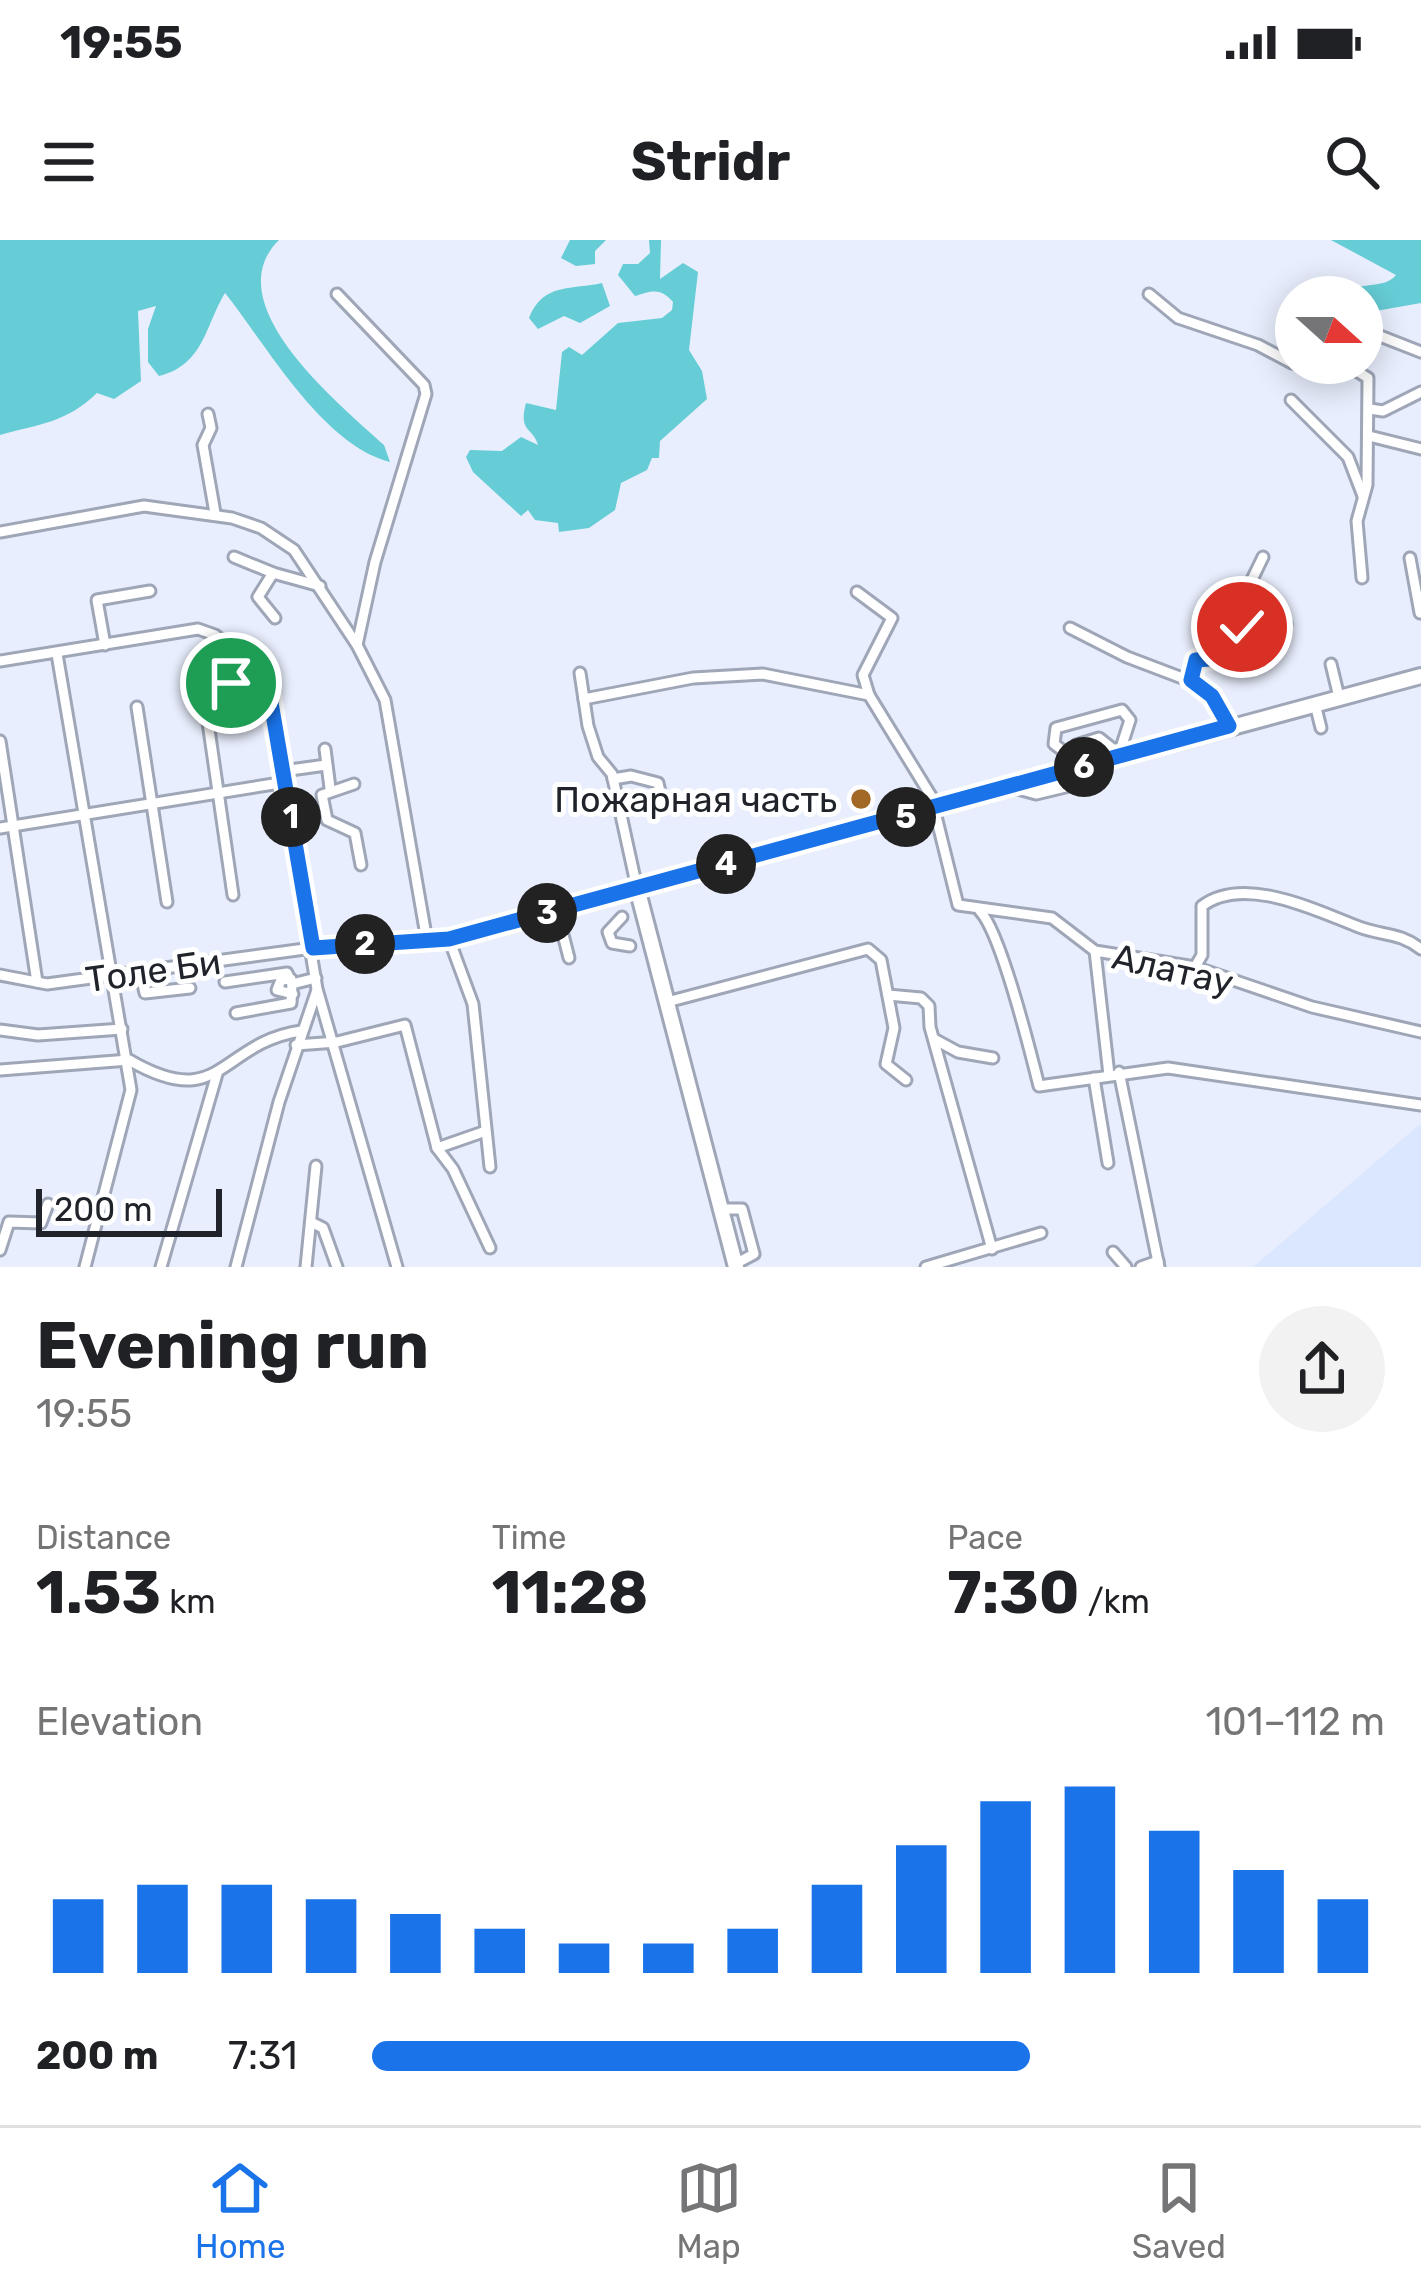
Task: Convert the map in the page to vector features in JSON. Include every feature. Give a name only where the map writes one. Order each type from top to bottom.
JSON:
[{"type":"main road","name":"Толе Би","points":[[637,888],[1421,676]]},
{"type":"main road","points":[[637,888],[736,1266]]},
{"type":"street","points":[[337,294],[424,385],[426,394],[375,562],[357,645]]},
{"type":"street","points":[[1149,294],[1178,318],[1275,356]]},
{"type":"street","points":[[1383,337],[1421,352]]},
{"type":"street","points":[[1362,578],[1357,520],[1371,384]]},
{"type":"street","points":[[1370,414],[1421,392]]},
{"type":"street","points":[[1291,400],[1348,457],[1363,496]]},
{"type":"street","points":[[208,414],[211,428],[203,445],[215,513]]},
{"type":"street","points":[[1369,436],[1421,449]]},
{"type":"street","points":[[0,532],[122,506],[215,513],[284,541],[320,586],[385,700],[427,940]]},
{"type":"street","points":[[234,557],[320,586]]},
{"type":"street","points":[[1191,680],[1192,662],[1228,655],[1228,636],[1239,626],[1272,643],[1284,637],[1285,621],[1245,594],[1263,557]]},
{"type":"street","points":[[1410,558],[1420,608]]},
{"type":"street","points":[[273,573],[258,597],[275,618]]},
{"type":"street","points":[[105,645],[97,600],[150,591]]},
{"type":"street","points":[[857,592],[892,618],[863,675],[869,694],[935,809],[955,902],[980,911],[998,936],[998,955],[1028,1034],[1039,1086],[1168,1068],[1421,1105]]},
{"type":"street","points":[[1206,625],[1228,636]]},
{"type":"street","points":[[1070,628],[1127,657],[1191,680],[1212,696],[1229,726]]},
{"type":"street","points":[[0,661],[199,629],[259,669],[268,685],[317,984],[397,1267]]},
{"type":"street","points":[[57,653],[110,976],[129,1060],[129,1102],[85,1267]]},
{"type":"street","points":[[1331,664],[1339,698]]},
{"type":"street","points":[[204,667],[231,683],[259,669]]},
{"type":"street","points":[[580,673],[598,757],[613,779],[637,888]]},
{"type":"street","points":[[584,699],[693,678],[763,674],[869,694]]},
{"type":"street","points":[[203,688],[233,895]]},
{"type":"street","points":[[1315,704],[1321,728]]},
{"type":"street","points":[[137,707],[167,902]]},
{"type":"street","points":[[1122,710],[1130,720],[1121,755],[1100,738],[1076,746],[1079,765],[1054,744],[1056,728],[1122,710]]},
{"type":"street","points":[[0,741],[37,982]]},
{"type":"street","points":[[325,749],[330,788]]},
{"type":"street","points":[[1011,787],[1036,794],[1086,782],[1100,763]]},
{"type":"street","points":[[0,828],[219,792],[326,764]]},
{"type":"street","points":[[613,779],[631,776],[656,782],[660,792]]},
{"type":"street","points":[[354,784],[330,788],[322,795],[327,820],[355,832],[361,865]]},
{"type":"street","name":"Толе Би","points":[[0,975],[37,982],[310,949],[449,939],[637,888]]},
{"type":"street","points":[[1196,968],[1202,955],[1202,906],[1232,896],[1292,902],[1357,926],[1404,935],[1421,949]]},
{"type":"street","points":[[557,911],[569,958]]},
{"type":"street","name":"Алатау","points":[[980,911],[1052,918],[1095,951],[1196,968],[1312,1007],[1403,1023],[1421,1032]]},
{"type":"street","points":[[622,917],[608,929],[610,940],[630,946]]},
{"type":"street","points":[[449,939],[473,1004],[490,1167]]},
{"type":"street","points":[[668,1001],[868,949],[881,960],[894,1028],[885,1059],[906,1081]]},
{"type":"street","points":[[1095,951],[1114,1074],[1159,1264],[1141,1267]]},
{"type":"street","points":[[140,971],[145,993],[182,991],[176,966]]},
{"type":"street","points":[[225,982],[286,973],[292,986],[291,1003],[236,1013]]},
{"type":"street","points":[[292,986],[317,984]]},
{"type":"street","points":[[236,1267],[317,984]]},
{"type":"street","points":[[888,995],[924,999],[992,1249]]},
{"type":"street","points":[[296,1045],[337,1042],[405,1025],[437,1148],[490,1249]]},
{"type":"street","points":[[0,1030],[38,1035],[122,1029]]},
{"type":"street","points":[[0,1070],[129,1060],[177,1082],[217,1074],[254,1046],[301,1031]]},
{"type":"street","points":[[934,1039],[958,1052],[993,1058]]},
{"type":"street","points":[[161,1267],[217,1074]]},
{"type":"street","points":[[1094,1078],[1108,1163]]},
{"type":"street","points":[[437,1148],[483,1132]]},
{"type":"street","points":[[306,1267],[316,1166]]},
{"type":"street","points":[[0,1250],[9,1222],[41,1222],[48,1204]]},
{"type":"street","points":[[311,1222],[323,1228],[337,1267]]},
{"type":"street","points":[[926,1267],[1041,1233]]},
{"type":"street","points":[[1113,1252],[1126,1267]]},
{"type":"shaded area","points":[[1421,1123],[1421,1267],[1253,1267]]},
{"type":"water","points":[[0,240],[279,240],[263,265],[262,293],[272,321],[314,378],[384,445],[390,462],[365,452],[318,414],[225,293],[194,354],[174,371],[159,376],[148,362],[148,329],[156,306],[138,311],[141,381],[114,399],[97,393],[63,417],[0,435]]},
{"type":"water","points":[[570,240],[606,240],[595,251],[595,264],[576,266],[561,258]]},
{"type":"water","points":[[649,240],[661,240],[660,279],[683,263],[698,272],[689,350],[702,371],[707,399],[660,441],[659,458],[652,458],[647,470],[621,483],[615,510],[589,528],[559,532],[558,523],[535,520],[528,510],[521,516],[473,472],[466,457],[470,450],[502,451],[521,437],[538,445],[525,425],[526,403],[556,410],[562,352],[569,347],[582,355],[618,323],[662,318],[672,310],[673,302],[664,294],[635,296],[618,275],[623,264],[638,264],[650,253]]},
{"type":"water","points":[[1331,240],[1421,240],[1421,303],[1383,310],[1383,283],[1396,275]]},
{"type":"water","points":[[602,283],[610,306],[580,323],[564,316],[538,329],[529,318],[551,293]]},
{"type":"place","name":"Пожарная часть","points":[[861,799]]},
{"type":"route","points":[[231,683],[259,669],[265,674],[313,948],[449,939],[1229,726],[1212,696],[1191,680],[1191,666],[1196,660],[1228,655],[1228,636],[1242,627]]}]
